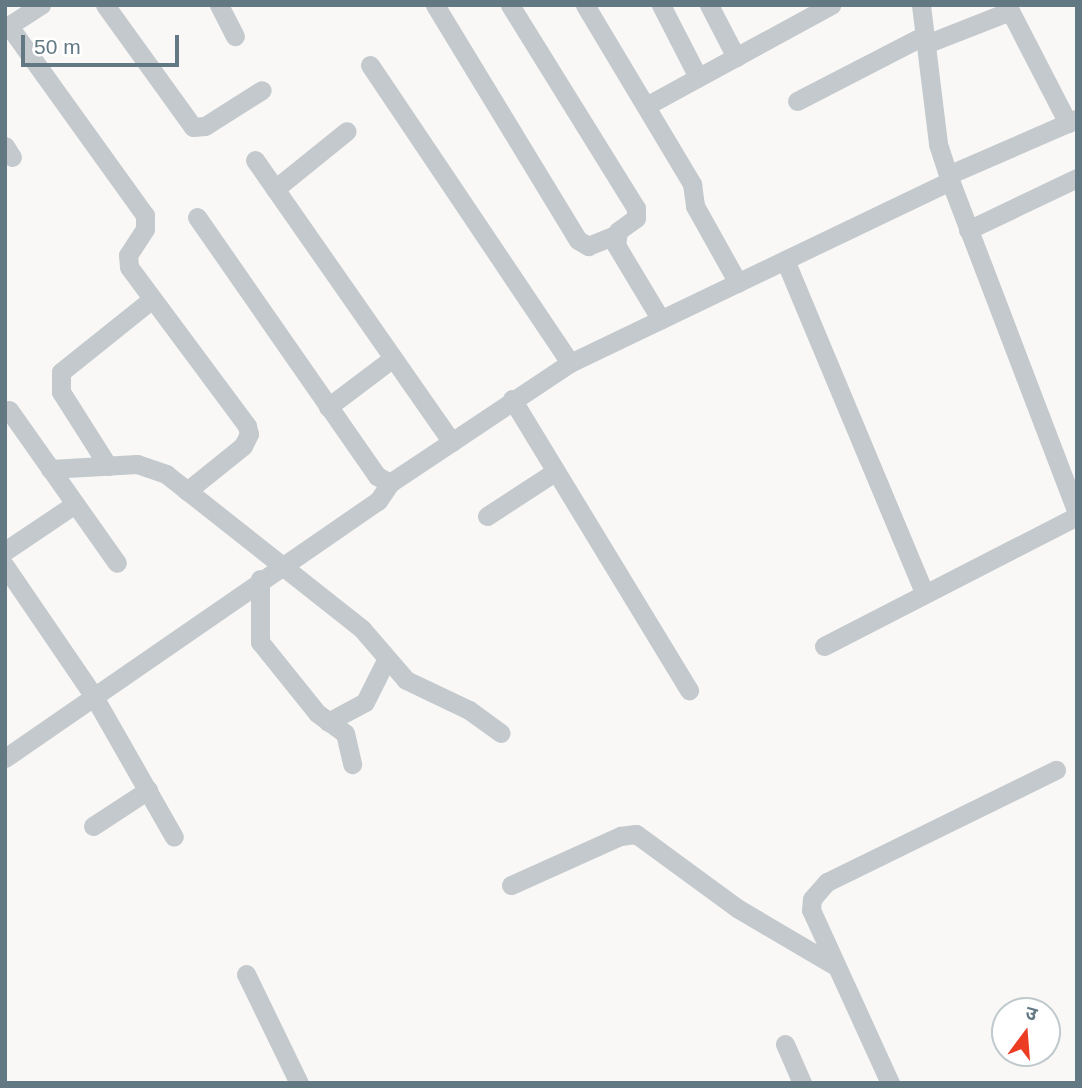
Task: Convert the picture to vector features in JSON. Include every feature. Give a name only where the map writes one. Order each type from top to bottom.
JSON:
[{"type":"street","points":[[41,5],[7,27],[145,215],[145,229],[126,261],[249,434],[243,446],[187,491]]},
{"type":"street","points":[[104,5],[193,127],[205,126],[262,90]]},
{"type":"street","points":[[219,5],[234,36]]},
{"type":"street","points":[[435,5],[578,240],[589,246],[617,234],[636,218],[636,208],[510,5]]},
{"type":"street","points":[[585,5],[692,184],[695,206],[738,282]]},
{"type":"street","points":[[661,5],[698,77]]},
{"type":"street","points":[[709,5],[736,57]]},
{"type":"street","points":[[646,106],[831,5]]},
{"type":"street","points":[[824,646],[1076,512],[949,178],[939,144],[921,5]]},
{"type":"street","points":[[5,758],[260,579],[378,501],[390,483],[512,399],[570,363],[1072,121],[1009,8],[925,40],[797,101]]},
{"type":"street","points":[[370,65],[570,363]]},
{"type":"street","points":[[275,189],[347,131]]},
{"type":"street","points":[[255,160],[452,442]]},
{"type":"street","points":[[968,230],[1077,178]]},
{"type":"street","points":[[197,218],[377,476],[390,483]]},
{"type":"street","points":[[617,234],[616,245],[661,320]]},
{"type":"street","points":[[785,260],[924,592]]},
{"type":"street","points":[[108,466],[61,392],[61,372],[152,299]]},
{"type":"street","points":[[328,407],[393,358]]},
{"type":"street","points":[[512,399],[689,690]]},
{"type":"street","points":[[9,410],[117,563]]},
{"type":"street","points":[[50,469],[108,466],[155,468],[362,629],[405,680],[469,710],[501,733]]},
{"type":"street","points":[[487,516],[556,471]]},
{"type":"street","points":[[5,551],[75,503]]},
{"type":"street","points":[[5,566],[93,695],[174,837]]},
{"type":"street","points":[[260,579],[260,642],[328,722],[345,733],[352,764]]},
{"type":"street","points":[[328,722],[365,702],[386,660]]},
{"type":"street","points":[[890,1083],[811,910],[817,891],[1056,770]]},
{"type":"street","points":[[93,826],[148,790]]},
{"type":"street","points":[[512,885],[620,836],[636,834],[737,908],[837,967]]},
{"type":"street","points":[[246,974],[299,1083]]},
{"type":"street","points":[[785,1044],[802,1083]]}]
